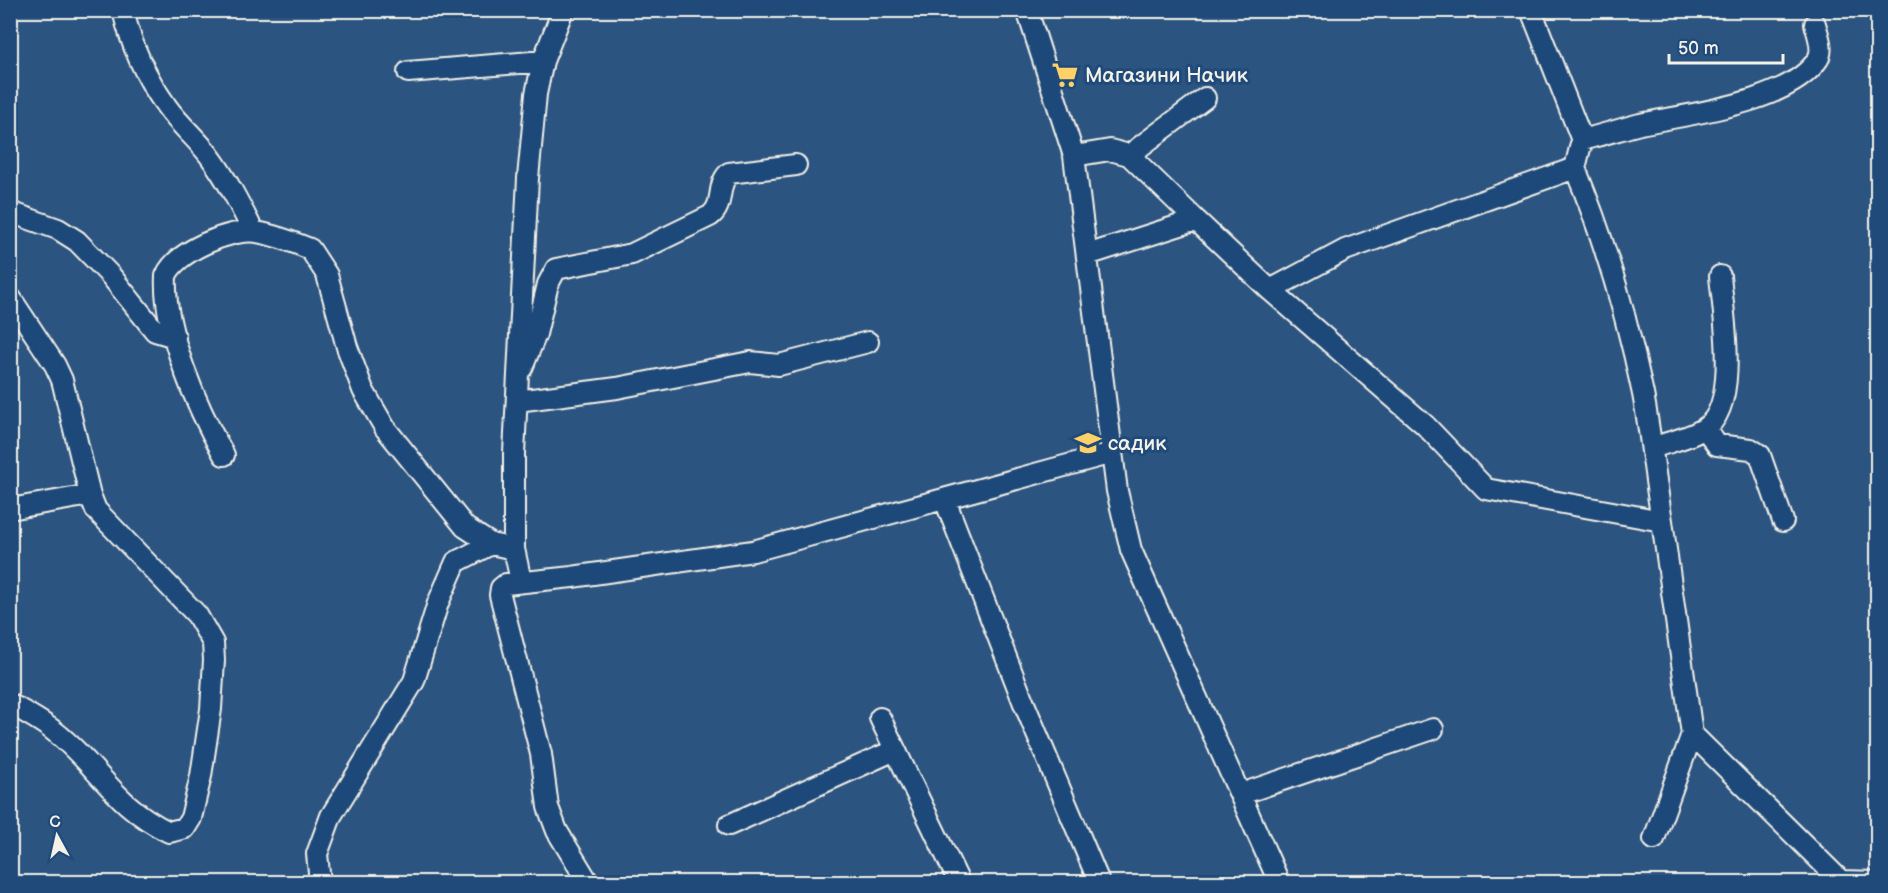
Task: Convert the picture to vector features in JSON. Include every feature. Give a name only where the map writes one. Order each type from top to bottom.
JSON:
[{"type":"street","points":[[123,10],[129,34],[150,80],[167,107],[208,153],[254,231]]},
{"type":"street","points":[[521,580],[514,549],[517,391],[528,178],[536,94],[543,61],[563,10]]},
{"type":"street","points":[[1027,10],[1074,156],[1117,491],[1131,550],[1279,882]]},
{"type":"street","points":[[1531,10],[1582,140],[1575,168],[1603,240],[1627,326],[1652,448],[1692,734],[1654,839]]},
{"type":"street","points":[[1582,140],[1640,124],[1705,112],[1776,92],[1805,73],[1818,59],[1821,48],[1815,24]]},
{"type":"street","points":[[408,72],[543,61]]},
{"type":"street","points":[[1129,155],[1204,99]]},
{"type":"street","points":[[1074,156],[1110,150],[1129,155],[1270,290],[1425,425],[1486,489],[1662,521]]},
{"type":"street","points":[[517,391],[536,334],[548,284],[556,269],[632,254],[710,216],[719,207],[723,183],[729,173],[796,165]]},
{"type":"street","points":[[1270,290],[1345,250],[1575,168]]},
{"type":"street","points":[[10,212],[58,229],[77,241],[111,276],[155,331],[175,338]]},
{"type":"street","points":[[1087,255],[1196,220]]},
{"type":"street","points":[[224,454],[202,417],[175,338],[165,285],[169,267],[194,248],[225,236],[254,231],[310,249],[320,261],[363,390],[385,428],[465,528],[491,544],[514,549]]},
{"type":"street","points":[[1652,448],[1705,428],[1719,408],[1727,369],[1720,276]]},
{"type":"street","points":[[10,297],[55,365],[62,381],[90,495],[96,510],[196,615],[213,643],[211,709],[201,776],[191,818],[185,828],[169,832],[147,821],[123,803],[54,731],[10,704]]},
{"type":"street","points":[[517,391],[617,388],[750,362],[779,364],[868,342]]},
{"type":"street","points":[[1705,428],[1717,445],[1751,449],[1760,455],[1783,521]]},
{"type":"street","points":[[588,882],[557,831],[548,807],[541,754],[500,595],[501,588],[506,584],[521,580],[572,577],[753,551],[1112,453]]},
{"type":"street","points":[[10,509],[90,495]]},
{"type":"street","points":[[945,500],[1023,701],[1099,882]]},
{"type":"street","points":[[320,882],[317,854],[331,816],[414,681],[438,603],[456,562],[491,544]]},
{"type":"street","points":[[880,718],[959,882]]},
{"type":"street","points":[[1241,794],[1432,729]]},
{"type":"street","points":[[1692,734],[1841,882],[1878,882]]},
{"type":"street","points":[[729,825],[895,750]]},
{"type":"place","name":"Магазини Начик","points":[[1065,75]]},
{"type":"place","name":"садик","points":[[1088,443]]}]
